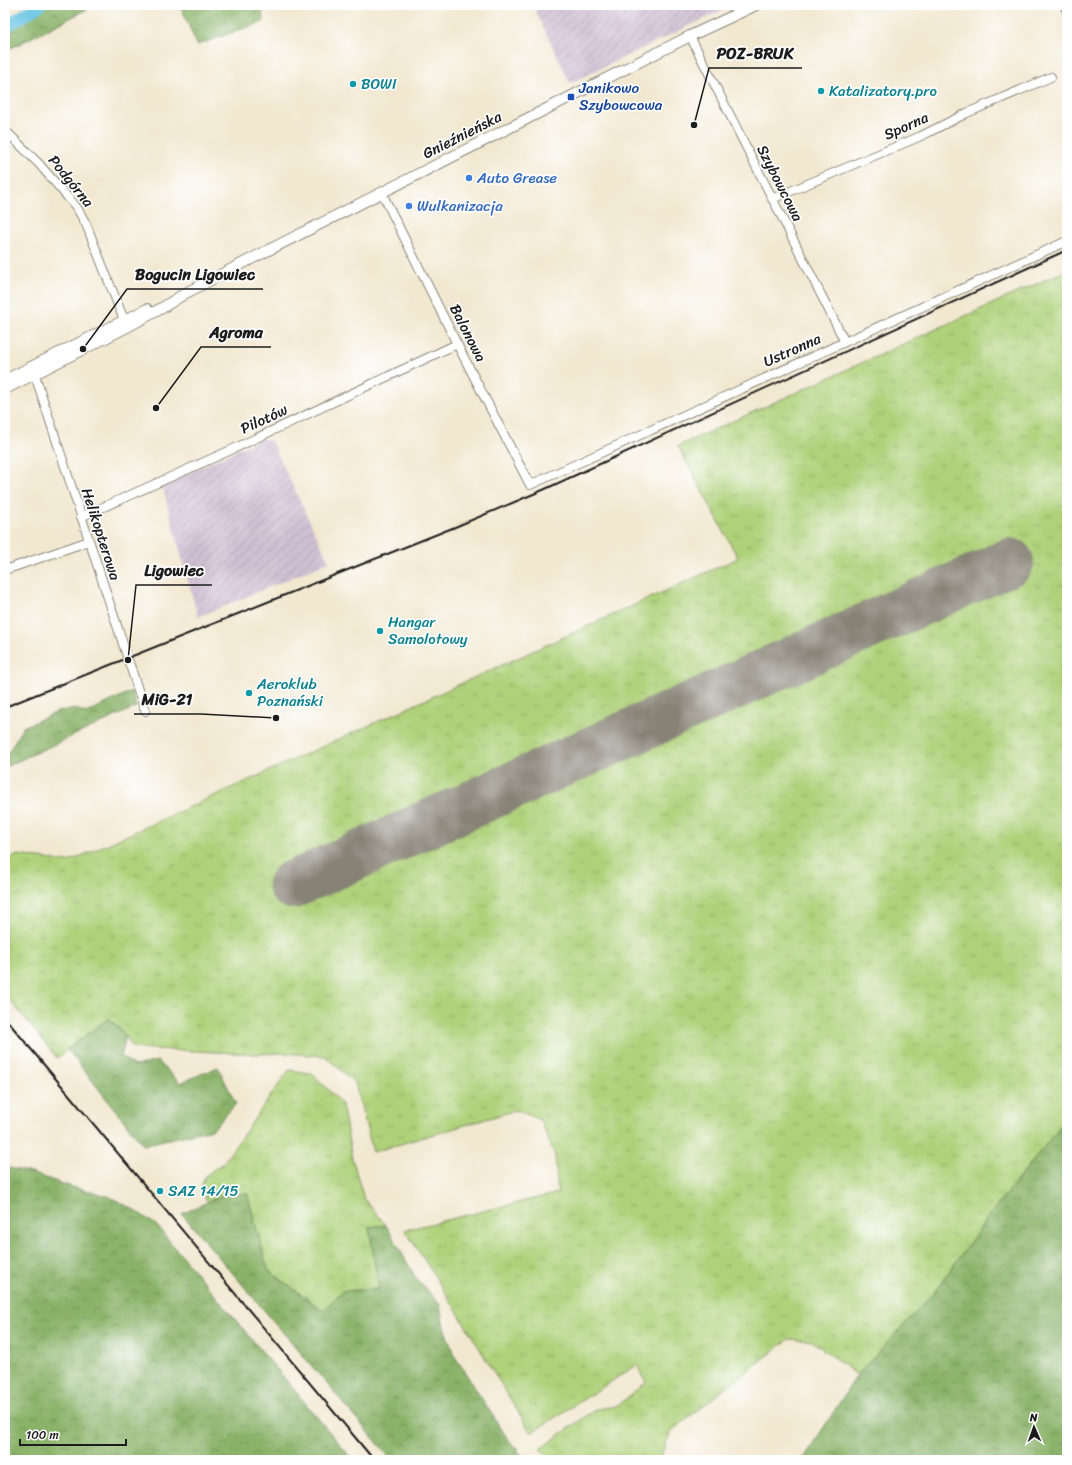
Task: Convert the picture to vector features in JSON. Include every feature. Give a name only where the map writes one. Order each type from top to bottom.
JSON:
[{"type":"main road","name":"Gnieźnieńska","points":[[5,388],[33,370],[125,323],[162,308],[184,294],[382,193],[690,36],[756,5]]},
{"type":"main road","name":"Gnieźnieńska","points":[[5,380],[33,370]]},
{"type":"street","points":[[1064,5],[1067,11]]},
{"type":"street","name":"Szybowcowa","points":[[690,36],[845,342]]},
{"type":"street","name":"Sporna","points":[[772,199],[921,136],[967,113],[1051,77]]},
{"type":"street","name":"Podgórna","points":[[5,130],[40,164],[77,208],[86,224],[125,323]]},
{"type":"street","name":"Balonowa","points":[[382,193],[530,485]]},
{"type":"street","name":"Ustronna","points":[[530,485],[1067,241]]},
{"type":"street","name":"Pilotów","points":[[81,517],[231,450],[458,344]]},
{"type":"street","name":"Helikopterowa","points":[[33,370],[145,711]]},
{"type":"street","points":[[5,570],[89,541]]},
{"type":"shaded area","points":[[541,5],[733,5],[570,83],[535,10]]},
{"type":"shaded area","points":[[263,438],[272,442],[329,562],[198,617],[162,485]]},
{"type":"green space","points":[[29,5],[96,5],[5,51],[5,21]]},
{"type":"green space","points":[[180,5],[262,5],[263,22],[197,45]]},
{"type":"green space","points":[[1067,270],[1067,1118],[992,1212],[933,1294],[857,1375],[812,1341],[789,1339],[671,1432],[659,1460],[552,1460],[540,1449],[596,1409],[618,1406],[646,1382],[637,1365],[531,1433],[450,1300],[405,1230],[558,1193],[555,1155],[540,1120],[517,1110],[373,1152],[355,1083],[325,1056],[282,1053],[255,1054],[133,1048],[126,1036],[109,1018],[57,1058],[5,994],[5,860],[18,855],[68,862],[738,558],[678,446]]},
{"type":"green space","points":[[132,691],[136,707],[5,767],[5,755],[8,753],[23,727],[60,711],[76,709],[86,713]]},
{"type":"green space","points":[[109,1018],[126,1036],[121,1056],[134,1066],[158,1061],[180,1083],[218,1067],[236,1104],[213,1129],[143,1145],[67,1049]]},
{"type":"green space","points":[[289,1070],[312,1073],[342,1104],[352,1158],[364,1199],[386,1225],[369,1227],[379,1289],[342,1291],[324,1311],[268,1270],[247,1193],[220,1196],[208,1202],[200,1190],[205,1176],[224,1162]]},
{"type":"green space","points":[[1067,1118],[1067,1460],[803,1460],[857,1375],[933,1294],[992,1212]]},
{"type":"green space","points":[[5,1167],[31,1173],[72,1187],[108,1196],[133,1209],[156,1225],[353,1460],[5,1460]]},
{"type":"green space","points":[[247,1193],[268,1270],[323,1311],[342,1291],[379,1289],[369,1227],[386,1225],[417,1280],[440,1305],[444,1327],[454,1355],[507,1438],[526,1460],[392,1460],[182,1214],[220,1196]]},
{"type":"waterway","points":[[5,27],[40,5]]},
{"type":"runway","points":[[292,885],[1010,562]]},
{"type":"railway","points":[[5,707],[455,527],[543,490],[1067,250]]},
{"type":"railway","points":[[5,1018],[374,1460]]},
{"type":"place","name":"BOWI","points":[[353,84]]},
{"type":"place","name":"Katalizatory.pro","points":[[821,91]]},
{"type":"place","name":"Janikowo Szybowcowa","points":[[571,97]]},
{"type":"place","name":"POZ-BRUK","points":[[694,125]]},
{"type":"place","name":"Auto Grease","points":[[469,178]]},
{"type":"place","name":"Wulkanizacja","points":[[409,206]]},
{"type":"place","name":"Bogucin Ligowiec","points":[[83,349]]},
{"type":"place","name":"Agroma","points":[[156,408]]},
{"type":"place","name":"Hangar Samolotowy","points":[[380,631]]},
{"type":"place","name":"Ligowiec","points":[[128,660]]},
{"type":"place","name":"Aeroklub Poznański","points":[[249,693]]},
{"type":"place","name":"MiG-21","points":[[276,718]]},
{"type":"place","name":"SAZ 14/15","points":[[160,1191]]}]
